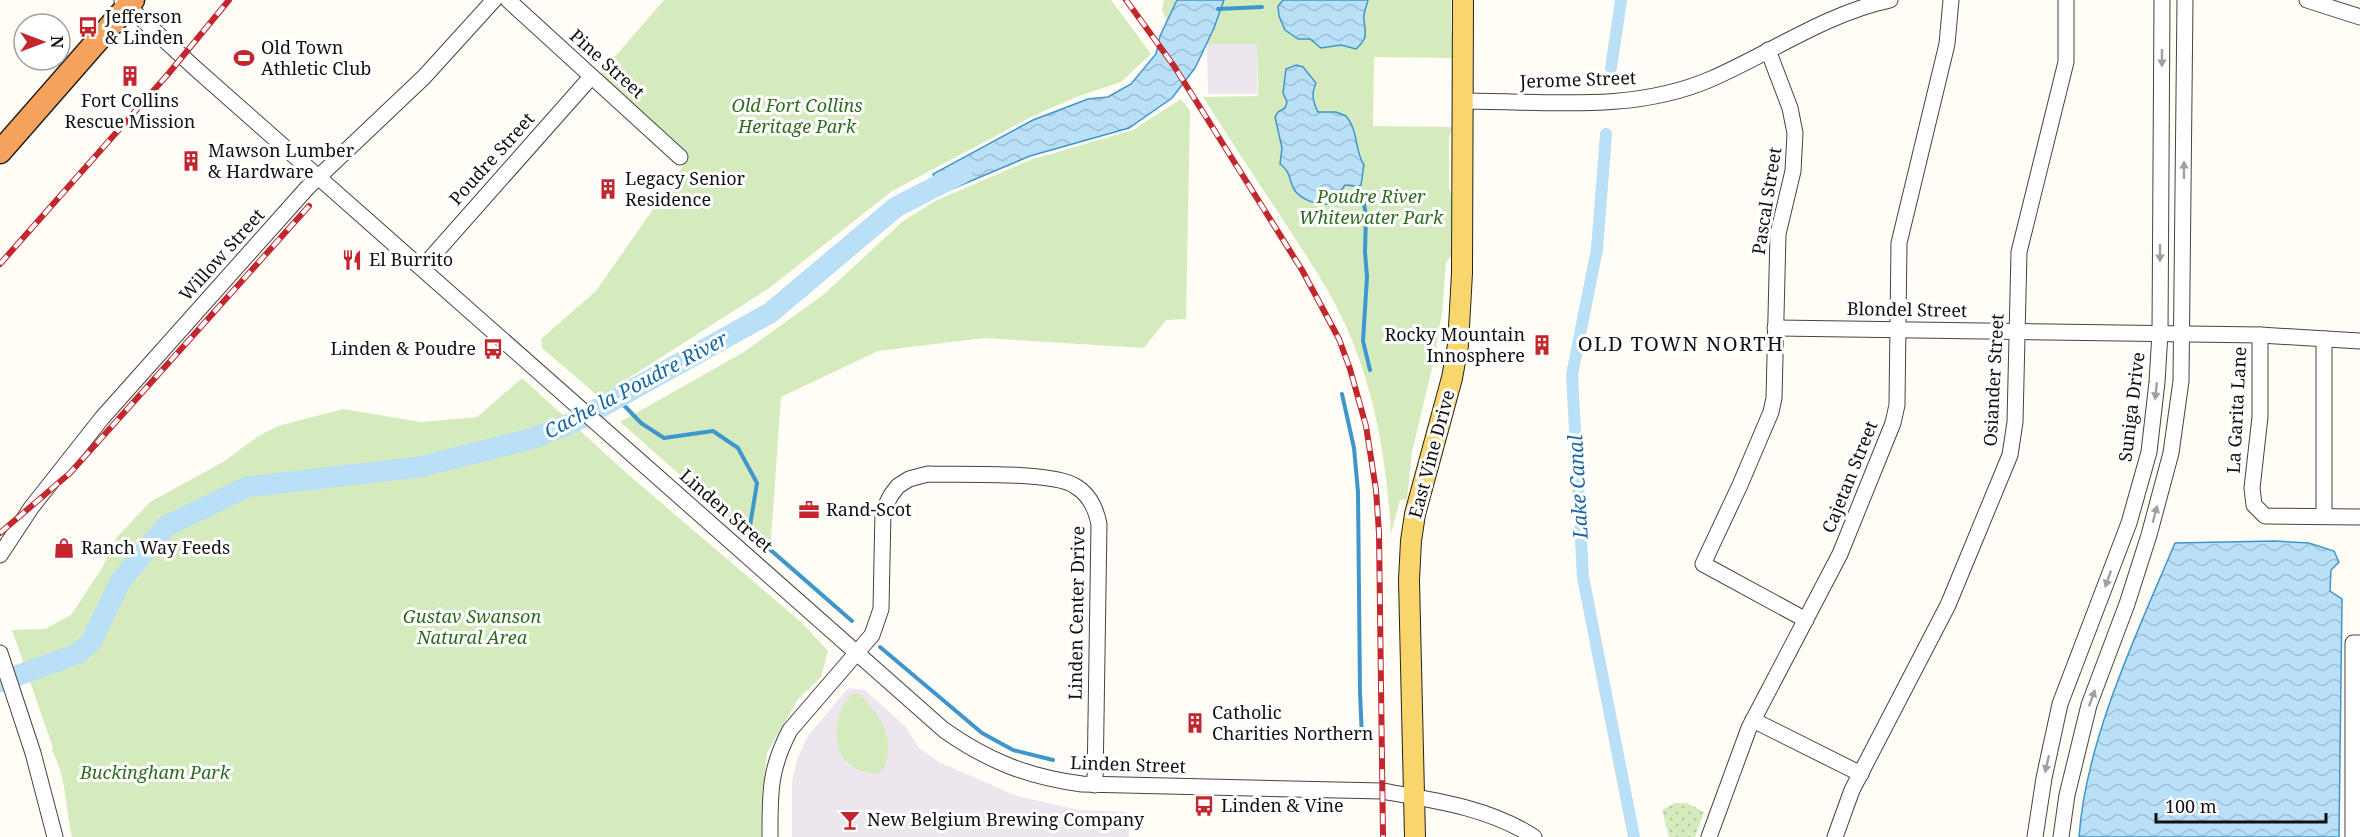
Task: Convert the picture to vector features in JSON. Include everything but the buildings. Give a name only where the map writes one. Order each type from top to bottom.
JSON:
[{"type":"highway","points":[[0,152],[127,2]]},
{"type":"main road","name":"East Vine Drive","points":[[1415,837],[1409,579],[1411,541],[1421,488],[1452,378],[1458,345],[1462,273],[1463,0]]},
{"type":"street","name":"Willow Street","points":[[0,555],[31,508],[102,418],[320,177],[424,77],[494,0]]},
{"type":"street","name":"Pine Street","points":[[508,0],[680,157]]},
{"type":"street","name":"Jerome Street","points":[[1462,101],[1597,102],[1646,98],[1710,79],[1827,20],[1852,10],[1890,0]]},
{"type":"street","name":"Cajetan Street","points":[[1709,837],[1753,720],[1840,554],[1893,423],[1897,405],[1899,243],[1947,44],[1951,0]]},
{"type":"street","name":"Osiander Street","points":[[1835,837],[1861,774],[1946,609],[2010,455],[2015,422],[2019,252],[2066,62],[2066,0]]},
{"type":"street","name":"Suniga Drive","points":[[2035,837],[2044,777],[2060,704],[2129,523],[2149,452],[2160,333],[2162,0]]},
{"type":"street","points":[[2061,837],[2067,795],[2089,705],[2130,594],[2171,453],[2181,381],[2183,333],[2185,0]]},
{"type":"street","points":[[2307,0],[2360,17]]},
{"type":"street","name":"Linden Street","points":[[127,2],[189,63],[944,730],[982,755],[1037,777],[1095,785],[1382,791],[1472,809],[1521,828],[1534,837]]},
{"type":"street","name":"Pascal Street","points":[[1768,50],[1786,96],[1795,133],[1793,171],[1778,234],[1774,398],[1771,412],[1740,485],[1702,564],[1806,620]]},
{"type":"street","name":"Poudre Street","points":[[422,268],[591,77]]},
{"type":"street","name":"Blondel Street","points":[[1775,328],[2183,333],[2360,341]]},
{"type":"street","name":"La Garita Lane","points":[[2260,335],[2260,417],[2252,488],[2254,506],[2265,516],[2324,516]]},
{"type":"street","points":[[2324,339],[2324,516],[2360,517]]},
{"type":"street","name":"Linden Center Drive","points":[[770,837],[771,779],[780,748],[790,730],[872,635],[879,619],[883,511],[898,486],[909,479],[928,474],[1053,478],[1077,486],[1090,500],[1096,511],[1099,524],[1095,785]]},
{"type":"street","points":[[2353,837],[2356,751],[2354,643],[2360,643]]},
{"type":"street","points":[[0,653],[45,794],[55,837]]},
{"type":"street","points":[[1753,720],[1861,774]]},
{"type":"shaded area","points":[[1207,44],[1257,44],[1257,94],[1208,94]]},
{"type":"shaded area","points":[[848,688],[865,690],[905,726],[919,748],[939,762],[1017,796],[1079,810],[1128,812],[1129,837],[792,837],[792,781],[797,760],[808,736]]},
{"type":"green space","name":"Old Fort Collins Heritage Park","points":[[664,0],[1111,0],[1151,54],[1121,82],[1079,96],[1031,117],[892,191],[768,289],[599,397],[542,348],[541,339],[596,291],[688,159],[600,74]]},
{"type":"green space","name":"Poudre River Whitewater Park","points":[[1164,0],[1451,0],[1453,58],[1374,57],[1373,126],[1453,127],[1449,137],[1449,188],[1452,196],[1451,256],[1446,263],[1442,313],[1434,360],[1412,452],[1407,499],[1400,500],[1391,534],[1387,484],[1379,434],[1368,386],[1351,338],[1320,278],[1203,97],[1258,96],[1257,44],[1188,44],[1172,33],[1162,10]]},
{"type":"green space","points":[[1181,99],[1190,111],[1186,319],[1166,320],[1144,348],[984,338],[878,351],[781,397],[770,554],[620,422],[744,352],[823,295],[902,222],[935,201],[1030,160],[1133,130]]},
{"type":"green space","name":"Gustav Swanson Natural Area","points":[[522,378],[631,477],[802,623],[828,651],[821,677],[798,699],[767,753],[762,796],[761,837],[72,837],[57,761],[12,630],[45,629],[71,615],[102,568],[117,537],[150,502],[223,462],[257,437],[278,426],[343,409],[421,422],[477,417]]},
{"type":"green space","points":[[852,693],[860,694],[871,707],[881,721],[887,736],[887,760],[884,768],[878,774],[862,771],[850,765],[837,744],[838,719]]},
{"type":"green space","points":[[1675,803],[1687,803],[1704,812],[1695,837],[1669,837],[1662,810]]},
{"type":"water","points":[[1177,0],[1224,0],[1195,68],[1172,98],[1129,128],[1030,156],[940,194],[933,174],[1033,120],[1088,99],[1108,97],[1131,84],[1156,54],[1160,36]]},
{"type":"water","points":[[1283,0],[1368,0],[1364,17],[1365,38],[1356,49],[1341,45],[1321,48],[1310,39],[1298,39],[1285,30],[1279,16],[1278,6]]},
{"type":"water","points":[[1296,65],[1303,67],[1316,83],[1313,98],[1318,112],[1336,112],[1346,116],[1353,128],[1364,165],[1360,187],[1345,185],[1331,204],[1313,202],[1300,195],[1294,189],[1287,171],[1280,164],[1282,148],[1275,117],[1285,108],[1287,102],[1283,93],[1286,69]]},
{"type":"water","points":[[2275,541],[2309,543],[2334,551],[2339,562],[2331,570],[2330,591],[2342,599],[2339,837],[2079,837],[2084,800],[2102,725],[2115,687],[2175,543]]},
{"type":"waterway","name":"Lake Canal","points":[[1611,68],[1621,0]]},
{"type":"waterway","points":[[1218,9],[1262,7]]},
{"type":"waterway","name":"Lake Canal","points":[[1606,134],[1597,249],[1572,375],[1583,577],[1634,837]]},
{"type":"waterway","name":"Cache la Poudre River","points":[[0,682],[77,654],[91,642],[120,582],[166,526],[247,487],[419,467],[534,438],[574,422],[770,313],[896,207],[962,173]]},
{"type":"waterway","points":[[1360,187],[1366,214],[1367,277],[1363,341],[1370,370]]},
{"type":"waterway","points":[[1342,394],[1354,448],[1358,492],[1362,738]]},
{"type":"waterway","points":[[617,398],[641,423],[664,438],[713,431],[738,448],[757,483],[750,526],[758,539],[852,621]]},
{"type":"waterway","points":[[880,647],[982,733],[1013,750],[1053,760]]},
{"type":"railway","points":[[0,264],[169,73],[229,0]]},
{"type":"railway","points":[[1126,0],[1174,66],[1302,270],[1339,339],[1350,369],[1366,426],[1376,490],[1379,533],[1383,837]]},
{"type":"railway","points":[[0,533],[70,473],[309,206]]},
{"type":"place","name":"Jefferson & Linden","points":[[88,27]]},
{"type":"place","name":"Old Town Athletic Club","points":[[244,58]]},
{"type":"place","name":"Fort Collins Rescue Mission","points":[[130,76]]},
{"type":"place","name":"Mawson Lumber & Hardware","points":[[191,161]]},
{"type":"place","name":"Legacy Senior Residence","points":[[608,189]]},
{"type":"place","name":"El Burrito","points":[[352,260]]},
{"type":"place","name":"Rocky Mountain Innosphere","points":[[1542,345]]},
{"type":"place","name":"Linden & Poudre","points":[[493,349]]},
{"type":"place","name":"Rand-Scot","points":[[809,510]]},
{"type":"place","name":"Ranch Way Feeds","points":[[64,548]]},
{"type":"place","name":"Catholic Charities Northern","points":[[1195,723]]},
{"type":"place","name":"Linden & Vine","points":[[1204,806]]},
{"type":"place","name":"New Belgium Brewing Company","points":[[850,820]]},
{"type":"district","name":"OLD TOWN NORTH","points":[[1681,344]]},
{"type":"park label","name":"Buckingham Park","points":[[155,773]]}]
